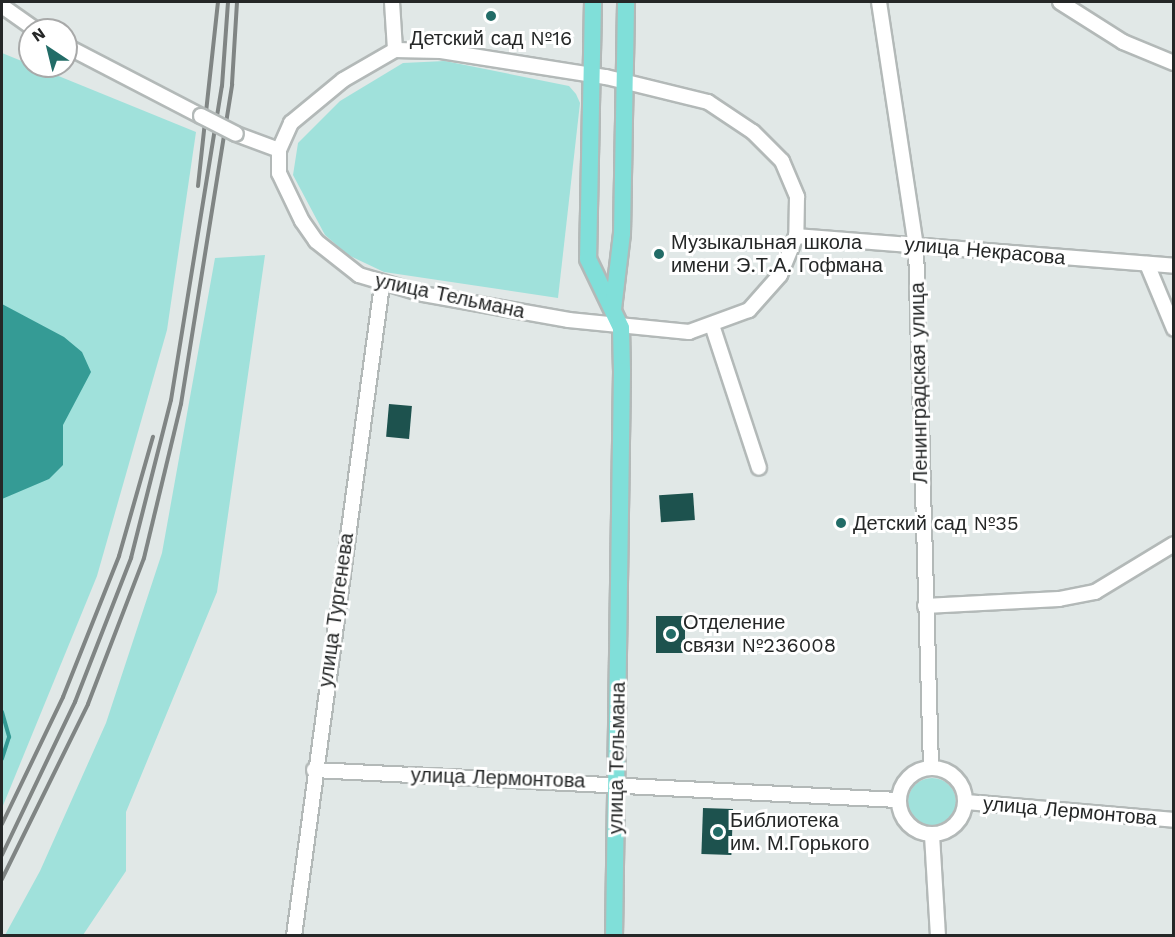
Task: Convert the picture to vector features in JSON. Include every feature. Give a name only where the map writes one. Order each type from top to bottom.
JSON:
[{"type":"main road","name":"улица Тельмана","points":[[592,2],[593,75],[588,259],[621,328],[615,936]]},
{"type":"main road","points":[[613,310],[622,234],[626,2]]},
{"type":"street","points":[[78,52],[236,134],[279,150],[291,123],[343,80],[395,50],[392,2]]},
{"type":"street","name":"Ленинградская улица","points":[[879,2],[916,246],[931,767]]},
{"type":"street","points":[[1060,2],[1123,42],[1173,63]]},
{"type":"street","points":[[2,6],[19,18]]},
{"type":"street","name":"улица Тельмана","points":[[279,150],[279,173],[316,242],[337,262],[382,285],[621,328],[689,333],[713,328],[764,296],[780,275],[796,236],[797,197],[782,161],[753,132],[708,102],[593,75],[441,51],[395,50]]},
{"type":"street","name":"улица Некрасова","points":[[796,236],[1173,266]]},
{"type":"street","points":[[1148,264],[1173,328]]},
{"type":"street","name":"улица Тургенева","points":[[294,936],[314,770],[382,285]]},
{"type":"street","points":[[713,328],[759,468]]},
{"type":"street","points":[[926,606],[1059,599],[1095,592],[1173,544]]},
{"type":"street","points":[[931,767],[957,778],[966,802],[956,825],[932,835],[903,820],[898,800],[903,782],[916,771],[931,767]]},
{"type":"street","name":"улица Лермонтова","points":[[314,770],[616,783],[898,800]]},
{"type":"street","name":"улица Лермонтова","points":[[966,802],[1173,820]]},
{"type":"street","points":[[932,835],[938,936]]},
{"type":"shaded area","points":[[2,53],[18,60],[18,78],[63,78],[196,132],[167,330],[97,576],[2,808]]},
{"type":"shaded area","points":[[445,61],[569,86],[576,94],[580,103],[558,298],[384,272],[348,255],[325,235],[293,175],[298,143],[340,101],[403,63]]},
{"type":"shaded area","points":[[265,255],[217,592],[126,812],[126,871],[83,935],[5,935],[40,871],[106,723],[162,553],[215,258]]},
{"type":"shaded area","points":[[2,304],[64,337],[82,352],[91,372],[63,425],[63,465],[49,479],[2,499]]},
{"type":"shaded area","points":[[927,778],[937,778],[949,785],[956,797],[956,807],[949,819],[937,826],[927,826],[912,815],[908,807],[908,797],[919,782]]},
{"type":"building","points":[[389,404],[412,406],[409,439],[386,437]]},
{"type":"building","points":[[693,493],[695,520],[661,522],[659,495]]},
{"type":"building","name":"Отделение связи №236008","points":[[656,616],[685,616],[685,653],[656,653]]},
{"type":"building","name":"Библиотека им. М.Горького","points":[[703,808],[733,809],[731,855],[701,854]]},
{"type":"waterway","points":[[2,712],[9,737],[2,759]]},
{"type":"railway","points":[[198,186],[218,2]]},
{"type":"railway","points":[[2,855],[75,702],[131,558],[171,400],[222,86],[228,2]]},
{"type":"railway","points":[[2,879],[88,704],[144,558],[181,404],[232,84],[237,2]]},
{"type":"railway","points":[[2,824],[63,697],[119,556],[153,437]]},
{"type":"place","name":"Детский сад №16","points":[[491,16]]},
{"type":"place","name":"Музыкальная школа имени Э.Т.А. Гофмана","points":[[659,254]]},
{"type":"place","name":"Детский сад №35","points":[[841,523]]},
{"type":"place","name":"Отделение связи №236008","points":[[671,634]]},
{"type":"place","name":"Библиотека им. М.Горького","points":[[718,832]]}]
